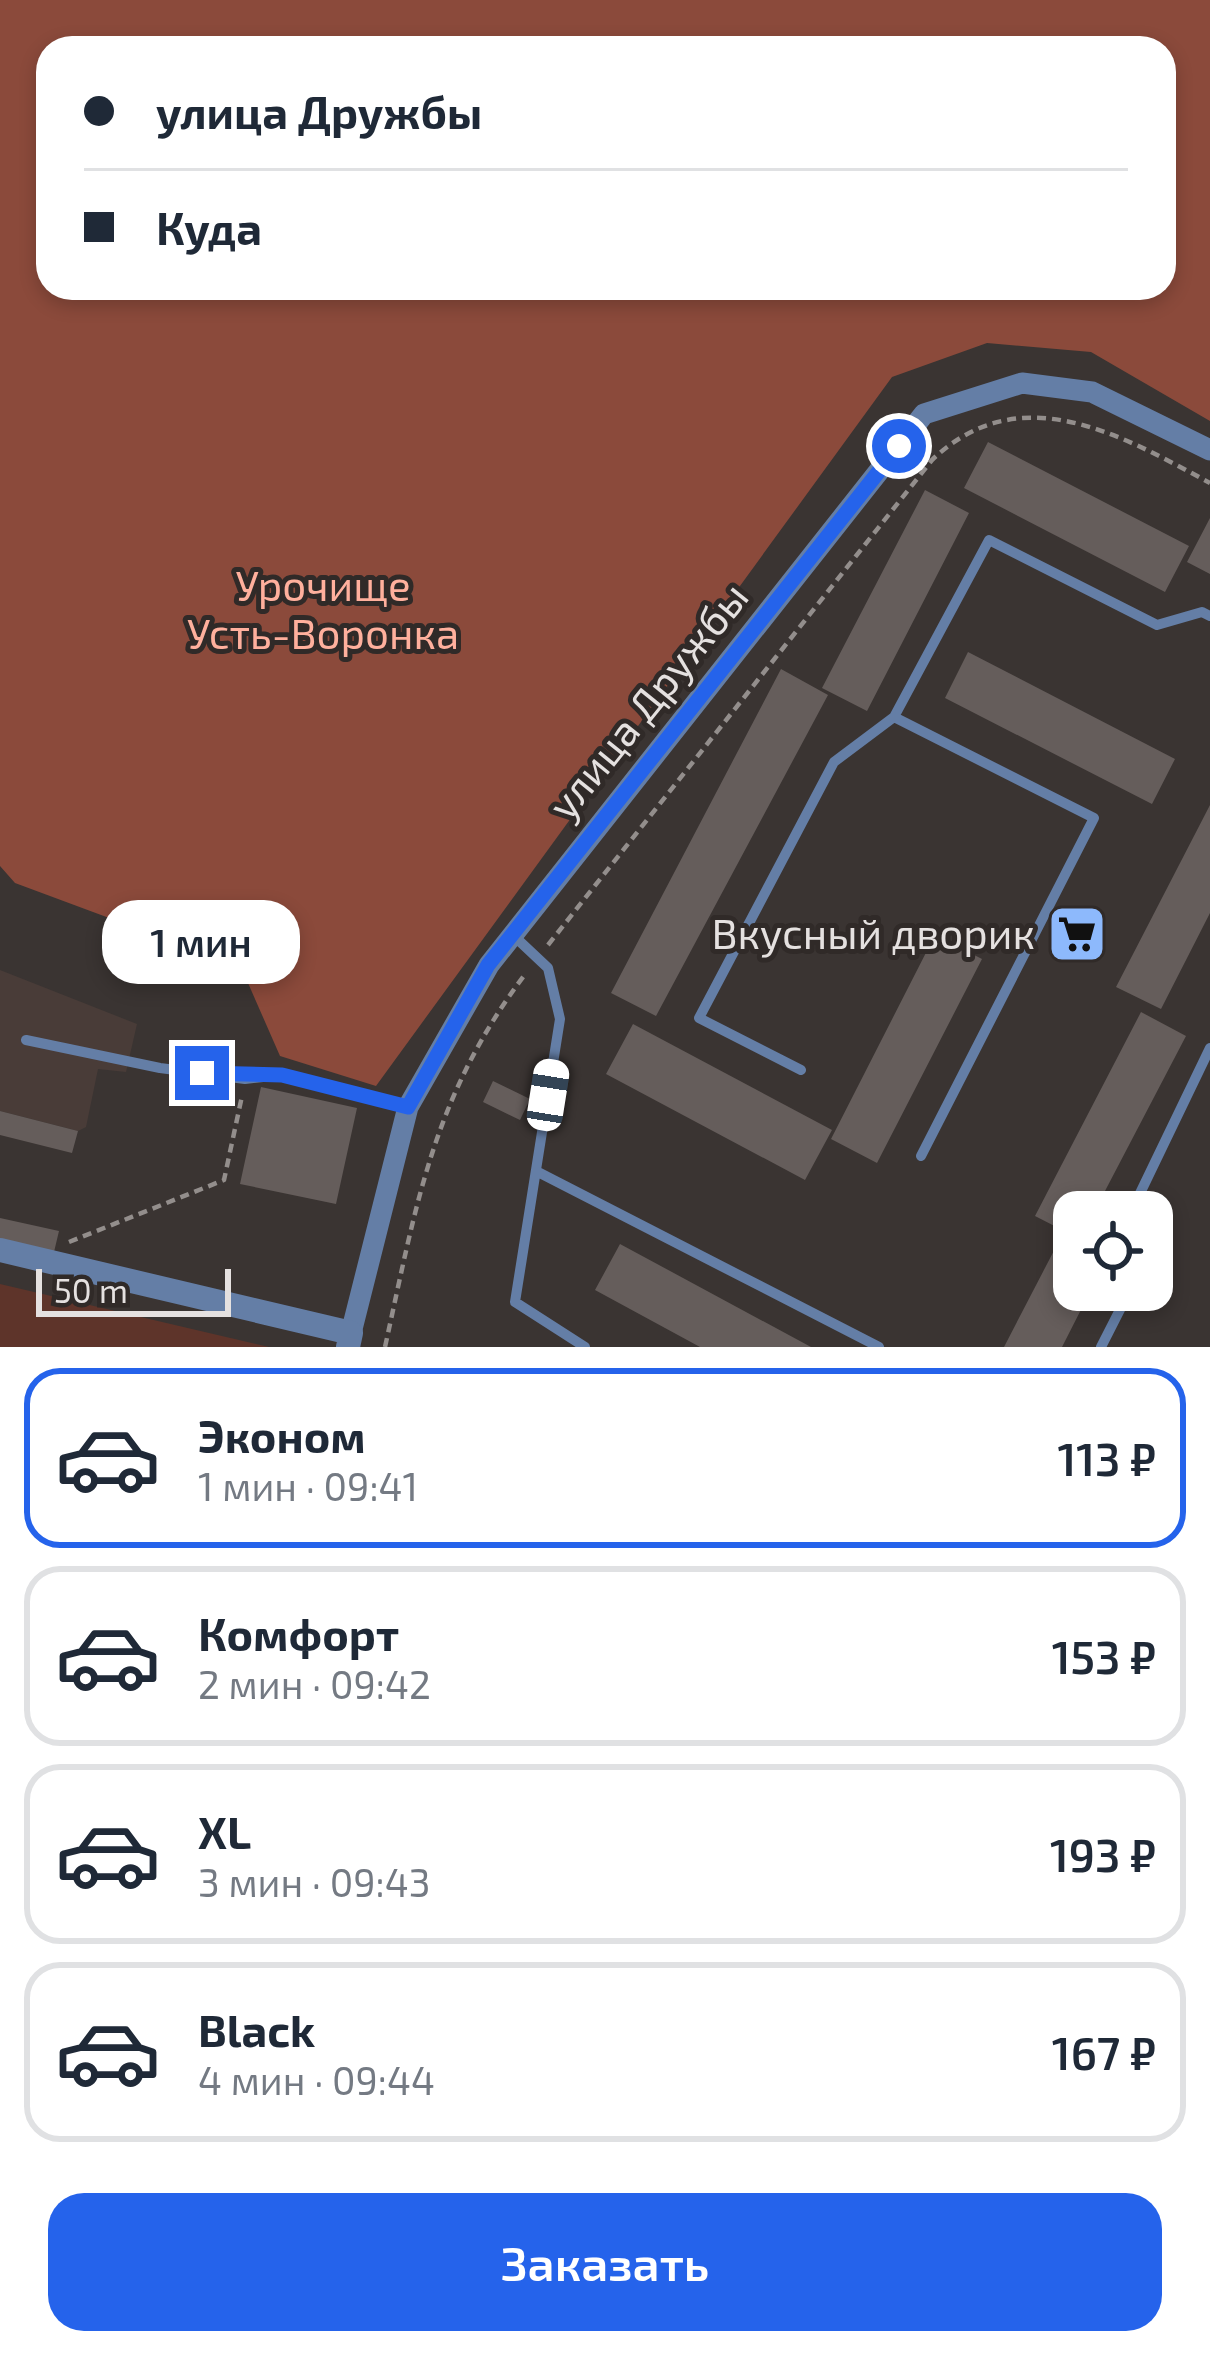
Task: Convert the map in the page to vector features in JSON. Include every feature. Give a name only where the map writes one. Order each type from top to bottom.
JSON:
[{"type":"street","name":"улица Дружбы","points":[[350,1340],[408,1107],[512,934],[924,414],[1022,383],[1092,392],[1210,450]]},
{"type":"street","points":[[0,1250],[350,1340]]},
{"type":"lane","points":[[801,1070],[699,1018],[834,762],[894,717],[988,540],[1157,626],[1202,612],[1210,616]]},
{"type":"lane","points":[[894,717],[1094,818],[921,1156]]},
{"type":"lane","points":[[512,934],[548,968],[560,1019],[515,1302],[585,1347]]},
{"type":"lane","points":[[26,1040],[160,1068],[245,1078],[282,1075],[408,1107]]},
{"type":"lane","points":[[1141,1191],[1210,1048]]},
{"type":"lane","points":[[536,1171],[879,1347]]},
{"type":"lane","points":[[1101,1347],[1119,1311]]},
{"type":"path","points":[[385,1347],[424,1168],[451,1094],[493,1017],[932,460],[959,434],[1032,417],[1087,422],[1210,483]]},
{"type":"path","points":[[40,1258],[224,1180],[245,1078]]},
{"type":"shaded area","points":[[0,970],[137,1024],[126,1072],[98,1069],[86,1127],[78,1131],[0,1111]]},
{"type":"shaded area","points":[[0,1284],[269,1347],[0,1347]]},
{"type":"green space","name":"Урочище Усть-Воронка","points":[[0,0],[1210,0],[1210,421],[1091,352],[987,343],[892,377],[376,1086],[280,1056],[241,967],[15,883],[0,866]]},
{"type":"building","points":[[988,442],[1189,546],[1165,592],[964,488]]},
{"type":"building","points":[[925,490],[969,513],[867,711],[822,688]]},
{"type":"building","points":[[1210,518],[1210,574],[1187,562]]},
{"type":"building","points":[[968,652],[1175,759],[1152,804],[945,698]]},
{"type":"building","points":[[781,669],[828,695],[656,1016],[611,993]]},
{"type":"building","points":[[1210,805],[1210,913],[1161,1009],[1116,987]]},
{"type":"building","points":[[935,935],[982,959],[877,1163],[831,1139]]},
{"type":"building","points":[[1141,1012],[1186,1036],[1105,1191],[1053,1191],[1053,1225],[1035,1216]]},
{"type":"building","points":[[633,1024],[832,1130],[805,1180],[606,1074]]},
{"type":"building","points":[[493,1081],[530,1099],[520,1120],[483,1102]]},
{"type":"building","points":[[261,1087],[357,1108],[336,1204],[240,1184]]},
{"type":"building","points":[[0,1111],[78,1131],[72,1153],[0,1135]]},
{"type":"building","points":[[0,1218],[59,1231],[54,1252],[0,1239]]},
{"type":"building","points":[[620,1244],[811,1347],[700,1347],[595,1290]]},
{"type":"building","points":[[1053,1252],[1053,1311],[1080,1311],[1062,1347],[1004,1347]]},
{"type":"place","name":"Вкусный дворик","points":[[1077,934]]},
{"type":"route","points":[[202,1073],[245,1078],[282,1075],[408,1107],[488,965],[899,446]]}]
